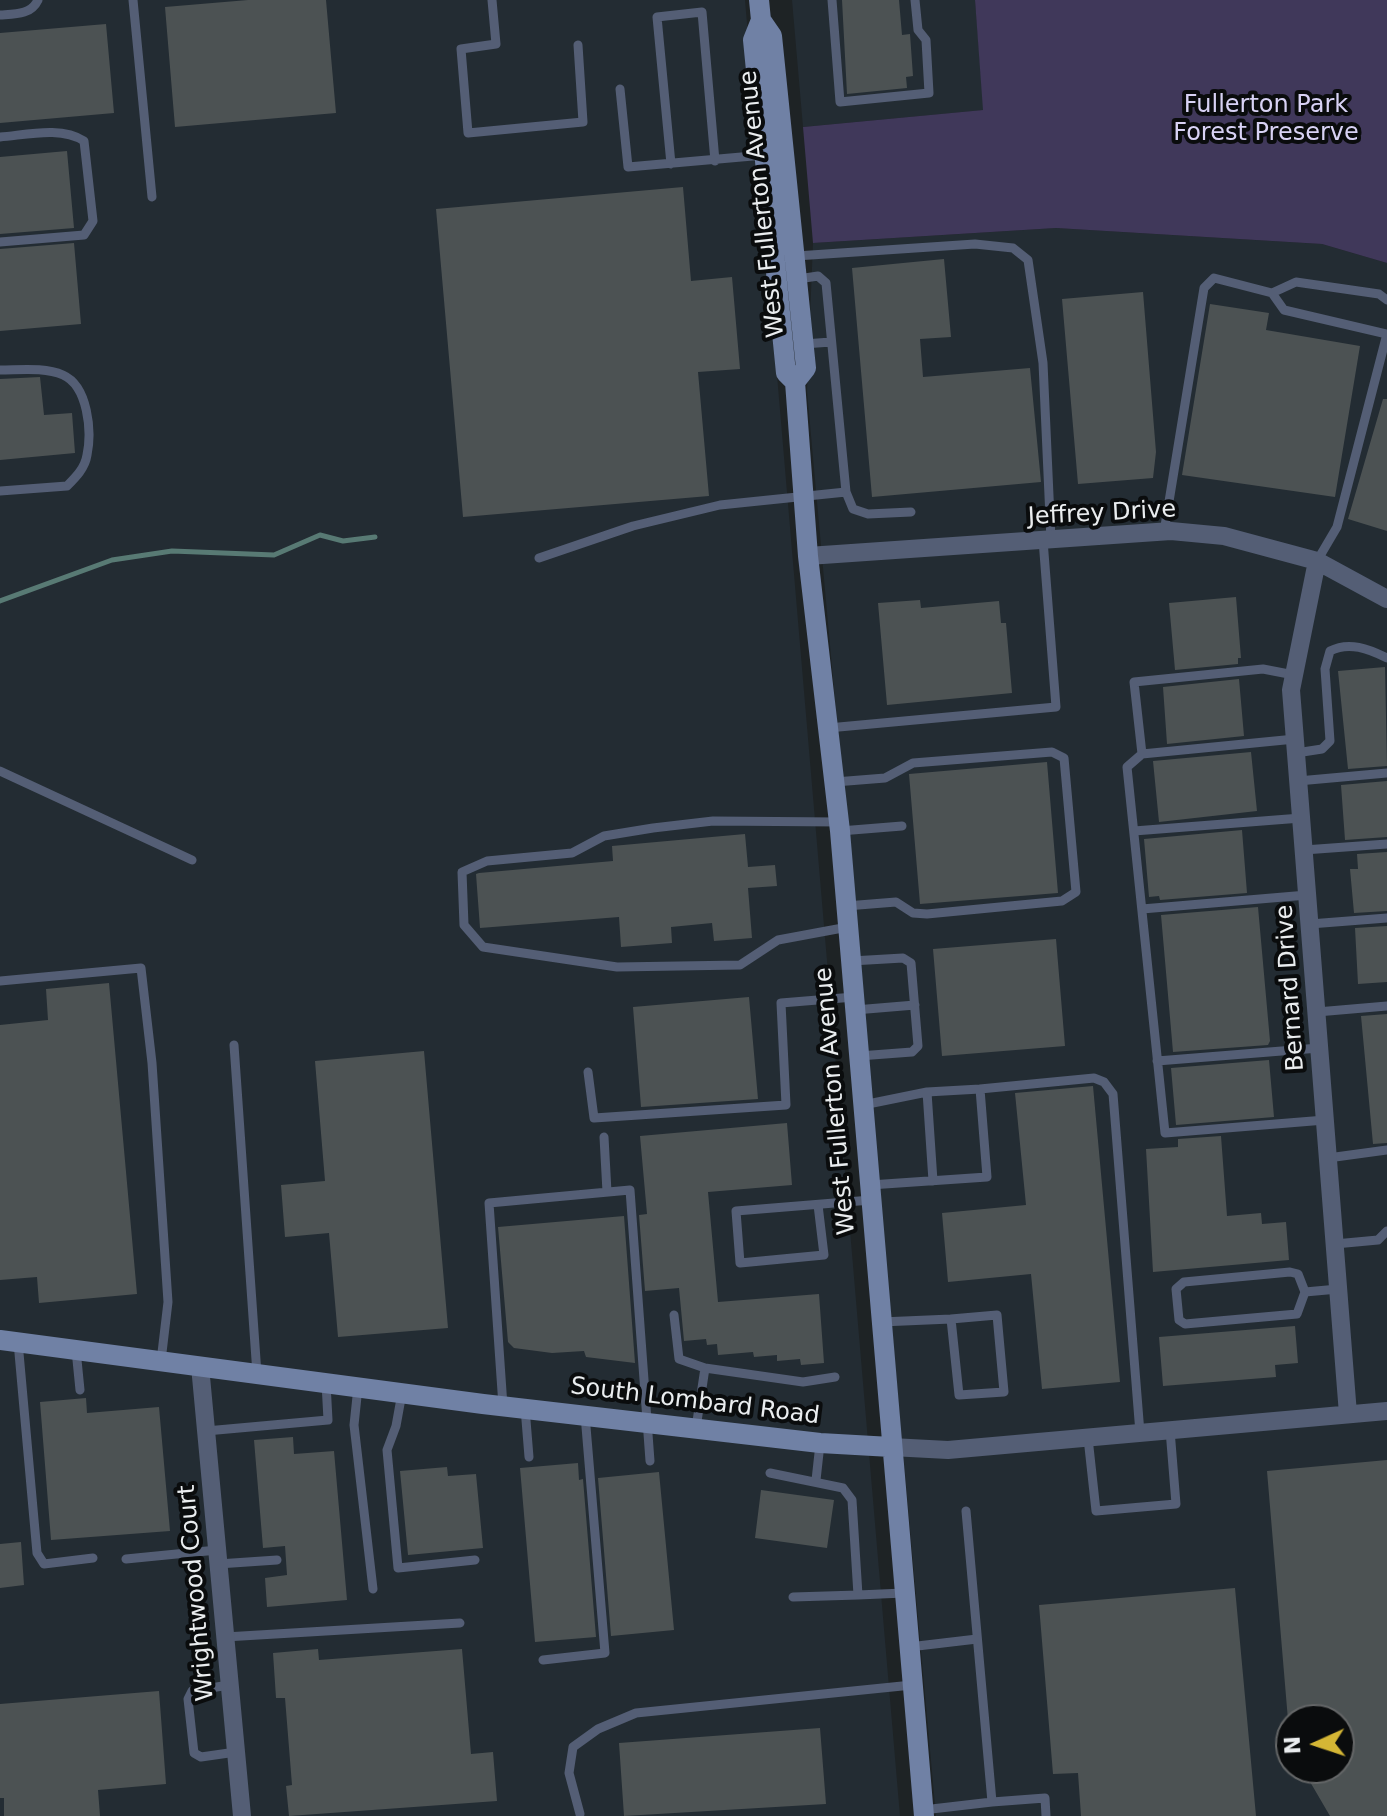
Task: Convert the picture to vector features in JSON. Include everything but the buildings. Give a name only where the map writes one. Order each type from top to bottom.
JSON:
[{"type":"street","name":"West Fullerton Avenue","points":[[760,10],[753,40],[786,373],[795,382],[808,556],[840,826],[924,1813]]},
{"type":"street","name":"West Fullerton Avenue","points":[[760,10],[772,36],[796,256],[806,368],[795,382]]},
{"type":"street","name":"Jeffrey Drive","points":[[808,556],[1164,532],[1224,536],[1317,561],[1387,599]]},
{"type":"street","name":"Bernard Drive","points":[[1317,561],[1291,690],[1348,1414]]},
{"type":"street","name":"South Lombard Road","points":[[9,1341],[503,1406],[820,1443],[948,1450],[1387,1411]]},
{"type":"street","name":"Wrightwood Court","points":[[200,1366],[242,1816]]},
{"type":"lane","points":[[0,15],[25,13],[34,8],[38,0]]},
{"type":"lane","points":[[133,0],[152,197]]},
{"type":"lane","points":[[492,0],[496,44],[461,49],[468,133],[583,122],[578,45]]},
{"type":"lane","points":[[832,0],[840,102],[929,93],[926,40],[918,30],[915,0]]},
{"type":"lane","points":[[671,164],[657,17],[702,12],[715,161]]},
{"type":"lane","points":[[620,89],[628,167],[764,155]]},
{"type":"lane","points":[[0,137],[52,133],[75,136],[84,141],[93,221],[84,235],[0,242]]},
{"type":"lane","points":[[796,256],[975,244],[1013,248],[1028,260],[1043,363],[1047,540],[1056,707],[828,728]]},
{"type":"lane","points":[[798,279],[818,276],[826,283],[846,492],[853,509],[868,514],[911,512]]},
{"type":"lane","points":[[1164,532],[1204,288],[1214,278],[1272,293],[1296,282],[1379,294],[1387,300]]},
{"type":"lane","points":[[1272,293],[1284,310],[1387,333],[1337,527],[1317,561]]},
{"type":"lane","points":[[804,344],[831,342]]},
{"type":"lane","points":[[0,370],[48,371],[65,376],[81,390],[87,418],[88,455],[80,473],[67,486],[0,491]]},
{"type":"lane","points":[[539,558],[661,518],[720,505],[804,499],[846,492]]},
{"type":"lane","points":[[1325,1120],[1165,1133],[1127,767],[1142,754],[1296,746],[1318,750],[1330,741],[1325,669],[1330,651],[1339,647],[1358,647],[1387,658]]},
{"type":"lane","points":[[1142,754],[1134,682],[1263,669],[1294,675]]},
{"type":"lane","points":[[834,782],[885,778],[913,763],[1052,752],[1064,758],[1076,892],[1062,901],[927,914],[913,913],[896,902],[778,940],[740,965],[617,967],[483,947],[464,925],[462,872],[487,861],[572,853],[604,836],[713,821],[902,826]]},
{"type":"lane","points":[[0,771],[192,860]]},
{"type":"lane","points":[[1298,781],[1387,773]]},
{"type":"lane","points":[[1134,831],[1301,818]]},
{"type":"lane","points":[[1304,850],[1387,844]]},
{"type":"lane","points":[[1142,909],[1307,895]]},
{"type":"lane","points":[[1310,924],[1387,918]]},
{"type":"lane","points":[[851,961],[903,958],[911,963],[915,1005],[918,1046],[912,1052],[859,1056]]},
{"type":"lane","points":[[0,981],[141,968],[152,1063],[168,1302],[161,1361]]},
{"type":"lane","points":[[588,1072],[594,1118],[786,1105],[781,1003],[915,1005]]},
{"type":"lane","points":[[1317,1012],[1387,1006]]},
{"type":"lane","points":[[234,1045],[257,1374]]},
{"type":"lane","points":[[1157,1061],[1319,1048]]},
{"type":"lane","points":[[863,1105],[927,1092],[1094,1078],[1104,1082],[1113,1094],[1140,1433]]},
{"type":"lane","points":[[818,1205],[824,1255],[740,1263],[736,1211],[818,1205],[933,1181],[987,1177],[980,1089]]},
{"type":"lane","points":[[927,1092],[933,1181]]},
{"type":"lane","points":[[604,1137],[607,1192]]},
{"type":"lane","points":[[1328,1158],[1387,1150]]},
{"type":"lane","points":[[503,1406],[489,1203],[630,1190],[650,1461]]},
{"type":"lane","points":[[1335,1244],[1378,1240],[1387,1231]]},
{"type":"lane","points":[[1290,1272],[1298,1274],[1305,1292],[1297,1314],[1185,1324],[1179,1320],[1176,1289],[1184,1282],[1290,1272]]},
{"type":"lane","points":[[1305,1292],[1338,1289]]},
{"type":"lane","points":[[674,1315],[679,1359],[705,1368],[803,1382],[835,1377]]},
{"type":"lane","points":[[881,1322],[997,1315],[1004,1392],[959,1395],[951,1319]]},
{"type":"lane","points":[[9,1341],[37,1553],[44,1564],[93,1558]]},
{"type":"lane","points":[[76,1350],[80,1390]]},
{"type":"lane","points":[[696,1428],[705,1368]]},
{"type":"lane","points":[[206,1431],[328,1420],[326,1383]]},
{"type":"lane","points":[[358,1387],[354,1425],[373,1589]]},
{"type":"lane","points":[[402,1393],[396,1426],[387,1450],[398,1568],[475,1560]]},
{"type":"lane","points":[[525,1408],[529,1457]]},
{"type":"lane","points":[[543,1660],[605,1653],[585,1415]]},
{"type":"lane","points":[[1088,1438],[1096,1511],[1176,1504],[1170,1430]]},
{"type":"lane","points":[[816,1480],[820,1443]]},
{"type":"lane","points":[[770,1473],[816,1480],[843,1488],[852,1500],[858,1595]]},
{"type":"lane","points":[[966,1511],[992,1802]]},
{"type":"lane","points":[[126,1559],[218,1557],[277,1560]]},
{"type":"lane","points":[[793,1597],[904,1593]]},
{"type":"lane","points":[[225,1637],[460,1623]]},
{"type":"lane","points":[[909,1647],[977,1639]]},
{"type":"lane","points":[[229,1685],[192,1691],[188,1699],[194,1753],[201,1757],[236,1752]]},
{"type":"lane","points":[[580,1814],[569,1773],[573,1747],[598,1729],[636,1713],[912,1685]]},
{"type":"lane","points":[[924,1813],[992,1802],[1045,1798],[1046,1816]]},
{"type":"shaded area","points":[[0,0],[745,0],[900,1816],[0,1816]]},
{"type":"shaded area","points":[[792,0],[975,0],[984,110],[803,127]]},
{"type":"shaded area","points":[[1056,228],[1322,244],[1387,263],[1387,1816],[936,1816],[807,391],[813,243]]},
{"type":"green space","name":"Fullerton Park Forest Preserve","points":[[975,0],[1387,0],[1387,263],[1322,244],[1056,228],[813,243],[803,127],[983,110]]},
{"type":"waterway","points":[[0,601],[112,560],[172,551],[274,555],[320,535],[343,541],[375,537]]}]
